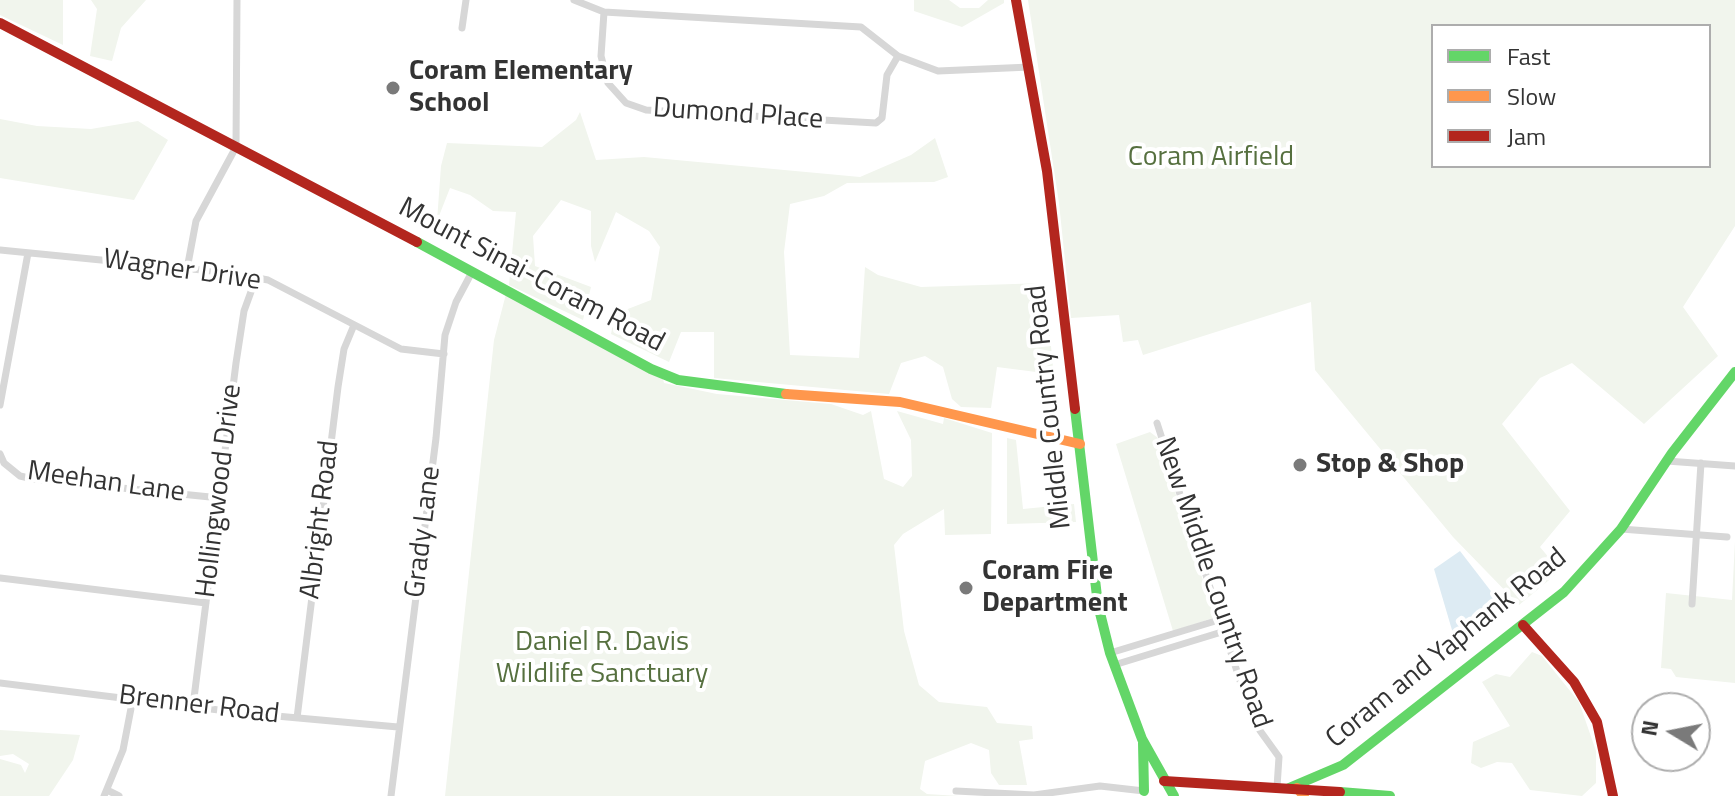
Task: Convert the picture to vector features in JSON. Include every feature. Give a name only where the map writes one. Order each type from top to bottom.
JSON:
[{"type":"main road","name":"Middle Country Road","points":[[1016,0],[1030,67],[1059,260],[1091,564],[1114,665],[1143,742],[1174,796]]},
{"type":"main road","name":"Mount Sinai-Coram Road","points":[[0,23],[651,369],[678,380],[744,391],[900,402],[1080,444]]},
{"type":"main road","name":"Coram and Yaphank Road","points":[[1296,791],[1343,765],[1370,745],[1454,675],[1564,592],[1621,529],[1667,461],[1735,372]]},
{"type":"main road","points":[[1523,625],[1574,682],[1597,722],[1613,796]]},
{"type":"main road","points":[[1143,742],[1144,794]]},
{"type":"main road","points":[[1164,781],[1390,796]]},
{"type":"street","points":[[187,269],[196,221],[236,147],[237,0]]},
{"type":"street","points":[[462,28],[466,0]]},
{"type":"street","points":[[574,0],[604,12],[861,27],[898,56],[938,71],[1030,67]]},
{"type":"street","name":"Dumond Place","points":[[604,12],[601,56],[608,83],[626,103],[646,110],[876,123],[882,118],[887,75],[898,56]]},
{"type":"street","name":"Wagner Drive","points":[[0,250],[256,278],[401,349],[444,354]]},
{"type":"street","points":[[0,405],[28,253]]},
{"type":"street","name":"Grady Lane","points":[[391,796],[449,319],[472,272]]},
{"type":"street","name":"Hollingwood Drive","points":[[193,706],[242,324],[256,278]]},
{"type":"street","name":"Albright Road","points":[[297,718],[338,387],[344,349],[354,325]]},
{"type":"street","name":"New Middle Country Road","points":[[1157,423],[1253,721],[1279,757],[1277,787]]},
{"type":"street","name":"Meehan Lane","points":[[0,454],[2,464],[20,476],[33,479],[220,498]]},
{"type":"street","points":[[1667,461],[1735,466]]},
{"type":"street","points":[[1692,604],[1701,463]]},
{"type":"street","points":[[1621,529],[1727,537]]},
{"type":"street","points":[[0,578],[206,603]]},
{"type":"street","points":[[1110,653],[1222,619]]},
{"type":"street","points":[[1114,665],[1225,631]]},
{"type":"street","name":"Brenner Road","points":[[0,683],[398,727]]},
{"type":"street","points":[[119,796],[105,793],[123,750],[133,698]]},
{"type":"street","points":[[956,791],[1034,795],[1100,786],[1144,794],[1164,781]]},
{"type":"green space","points":[[0,0],[63,0],[63,45],[0,15]]},
{"type":"green space","points":[[91,0],[146,0],[121,28],[112,61],[90,56],[97,9]]},
{"type":"green space","points":[[914,0],[949,0],[960,8],[979,8],[988,0],[1004,0],[1004,3],[962,27],[914,11]]},
{"type":"green space","name":"Coram Airfield","points":[[1028,0],[1735,0],[1735,226],[1683,307],[1718,356],[1644,424],[1572,363],[1540,378],[1502,424],[1570,511],[1540,547],[1560,571],[1519,605],[1453,537],[1315,370],[1311,302],[1143,355],[1138,340],[1123,342],[1119,315],[1071,318],[1059,203]]},
{"type":"green space","points":[[580,112],[596,160],[644,157],[860,177],[911,155],[935,138],[948,177],[934,182],[847,183],[824,196],[790,204],[784,252],[790,355],[859,358],[865,267],[878,275],[921,287],[1045,283],[1053,367],[1044,373],[997,367],[991,408],[961,407],[952,399],[943,367],[925,356],[901,363],[889,394],[714,378],[714,332],[681,332],[669,362],[611,334],[615,314],[651,300],[660,247],[649,231],[616,212],[595,262],[591,246],[591,211],[561,200],[533,236],[535,266],[591,287],[583,320],[509,285],[516,212],[493,211],[470,195],[450,188],[437,221],[441,166],[447,143],[542,147],[576,120]]},
{"type":"green space","points":[[0,119],[37,126],[91,129],[138,121],[168,140],[134,200],[0,178]]},
{"type":"green space","name":"Daniel R. Davis Wildlife Sanctuary","points":[[506,294],[663,379],[664,383],[717,394],[831,404],[863,415],[871,411],[884,479],[903,487],[912,476],[911,440],[897,411],[943,424],[944,418],[992,433],[991,534],[945,535],[944,509],[903,534],[894,545],[904,631],[919,685],[939,702],[987,707],[997,723],[1032,726],[1033,739],[1019,741],[1027,785],[999,785],[991,773],[989,750],[971,743],[925,761],[920,789],[927,794],[959,796],[445,796],[494,340]]},
{"type":"green space","points":[[1150,432],[1158,438],[1214,615],[1213,618],[1173,631],[1116,444]]},
{"type":"green space","points":[[1007,438],[1016,440],[1023,509],[1074,504],[1076,522],[1007,524]]},
{"type":"green space","points":[[1735,541],[1735,683],[1676,677],[1671,669],[1661,668],[1666,593],[1732,600]]},
{"type":"green space","points":[[1532,652],[1542,656],[1579,702],[1596,751],[1596,783],[1582,796],[1530,790],[1512,763],[1497,762],[1481,768],[1471,763],[1473,742],[1510,726],[1482,682],[1496,674],[1510,677]]},
{"type":"green space","points":[[0,730],[80,735],[73,760],[49,796],[0,796],[0,759],[21,765],[25,773],[29,764],[13,754],[0,756]]},
{"type":"shaded area","points":[[1460,551],[1507,612],[1457,647],[1434,569]]},
{"type":"traffic: fast","points":[[417,242],[651,369],[678,380],[786,394]]},
{"type":"traffic: fast","points":[[1289,788],[1343,765],[1564,592],[1621,529],[1672,453],[1735,372]]},
{"type":"traffic: fast","points":[[1075,409],[1098,605],[1110,653],[1142,739],[1174,796]]},
{"type":"traffic: fast","points":[[1143,743],[1144,791]]},
{"type":"traffic: fast","points":[[1334,796],[1340,792],[1390,796]]},
{"type":"traffic: slow","points":[[786,394],[900,402],[1080,444]]},
{"type":"traffic: slow","points":[[1297,788],[1304,796]]},
{"type":"traffic: jam","points":[[1016,0],[1047,171],[1075,409]]},
{"type":"traffic: jam","points":[[0,23],[417,242]]},
{"type":"traffic: jam","points":[[1523,625],[1574,682],[1597,722],[1613,796]]},
{"type":"traffic: jam","points":[[1164,781],[1340,792]]},
{"type":"place","name":"Coram Elementary School","points":[[393,88]]},
{"type":"place","name":"Stop & Shop","points":[[1300,465]]},
{"type":"place","name":"Coram Fire Department","points":[[966,588]]}]
